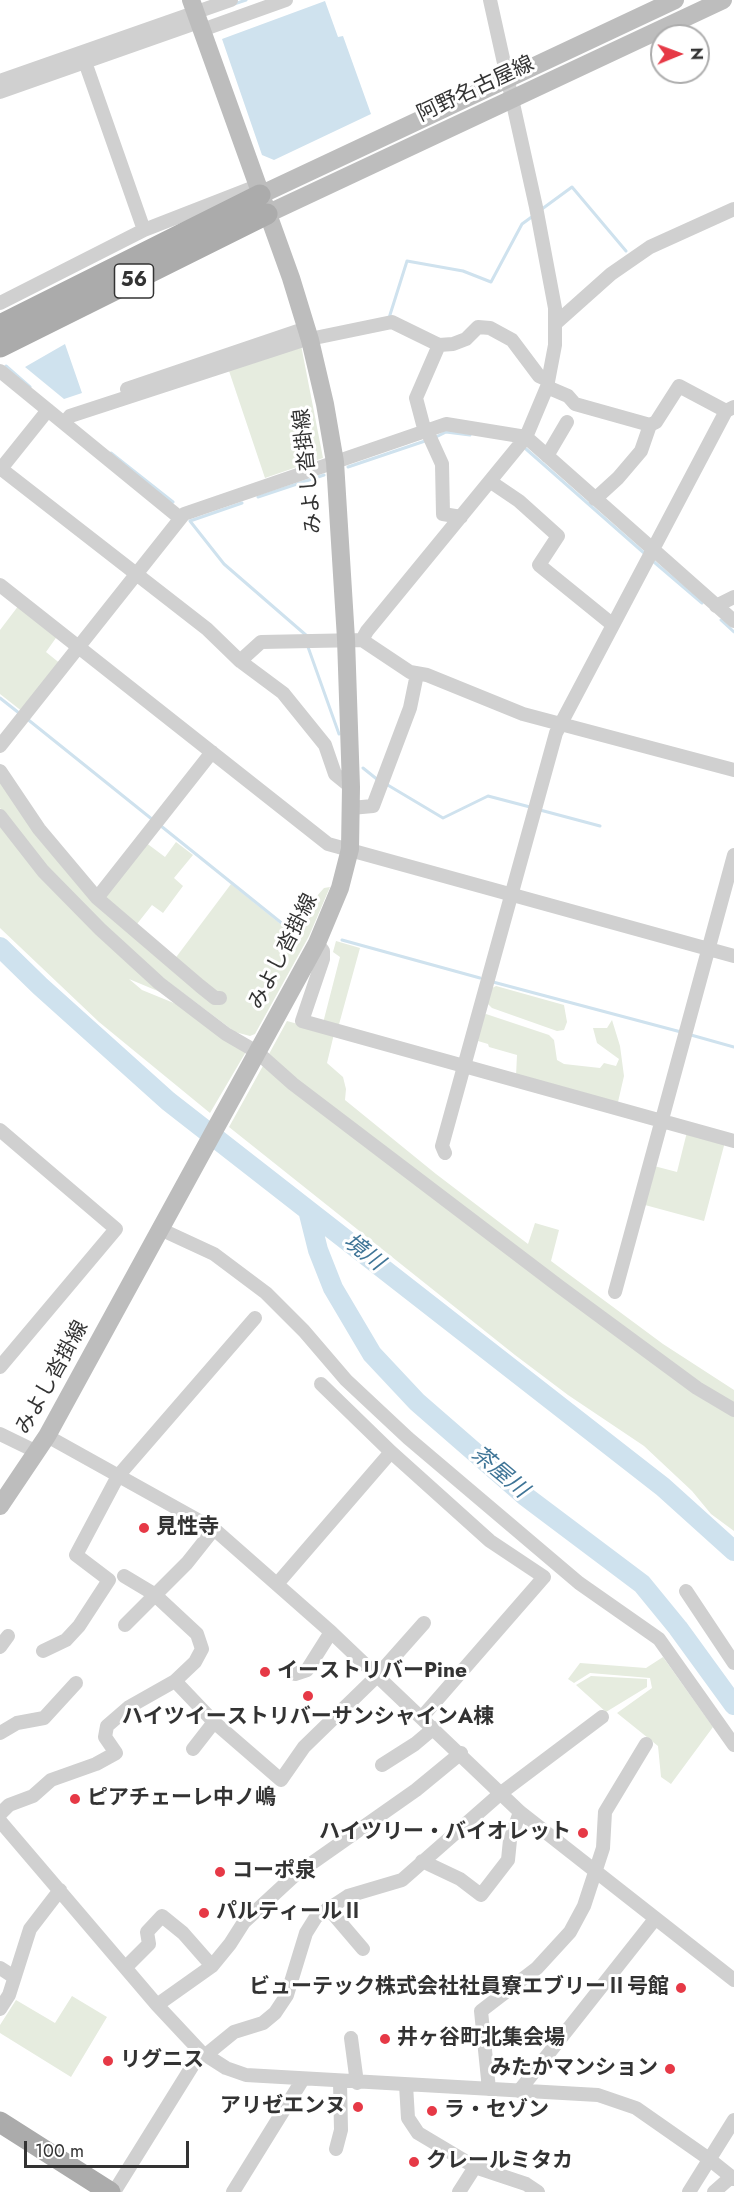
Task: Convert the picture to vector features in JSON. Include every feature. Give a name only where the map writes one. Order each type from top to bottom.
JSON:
[{"type":"main road","name":"阿野名古屋線","points":[[262,198],[507,78],[675,0]]},
{"type":"main road","name":"阿野名古屋線","points":[[262,198],[512,99],[723,0]]},
{"type":"main road","points":[[197,16],[262,198]]},
{"type":"main road","name":"56","points":[[0,325],[262,198]]},
{"type":"main road","name":"56","points":[[0,347],[262,198]]},
{"type":"main road","name":"みよし沓掛線","points":[[0,1506],[47,1436],[317,943],[340,888],[350,849],[354,640],[335,462],[309,334],[262,198]]},
{"type":"main road","points":[[0,2122],[112,2192]]},
{"type":"street","points":[[0,92],[85,62],[231,0]]},
{"type":"street","points":[[0,81],[197,16],[286,0]]},
{"type":"street","points":[[354,640],[367,631],[526,437],[547,383],[555,345],[556,323],[536,207],[490,0]]},
{"type":"street","points":[[85,62],[144,230]]},
{"type":"street","points":[[0,303],[144,230],[262,198]]},
{"type":"street","points":[[556,323],[611,274],[650,247],[734,209]]},
{"type":"street","points":[[351,787],[334,774],[325,745],[283,693],[240,661],[207,629],[0,469],[65,410],[309,334],[392,322],[439,345],[453,344],[466,339],[478,327],[490,328],[512,340],[539,376],[568,396],[575,404],[650,425],[656,422],[679,386],[730,409],[560,723],[442,1146],[445,1153]]},
{"type":"street","points":[[439,345],[416,398],[426,431],[442,464],[443,514],[461,517]]},
{"type":"street","points":[[0,371],[180,518]]},
{"type":"street","points":[[547,456],[567,422]]},
{"type":"street","points":[[0,746],[177,526],[184,514],[446,424],[526,437],[653,550],[727,612],[734,597]]},
{"type":"street","points":[[595,499],[641,451],[650,425]]},
{"type":"street","points":[[491,482],[519,501],[558,536],[538,565],[613,625]]},
{"type":"street","points":[[0,585],[328,844],[734,956]]},
{"type":"street","points":[[240,661],[261,642],[354,640],[403,668],[417,674],[428,675],[523,714],[734,770]]},
{"type":"street","points":[[351,808],[374,806],[410,708],[417,674]]},
{"type":"street","points":[[97,898],[212,752]]},
{"type":"street","points":[[0,771],[39,829],[97,898],[200,986],[215,998],[220,998]]},
{"type":"street","points":[[0,816],[43,871],[121,949],[193,1010],[226,1034],[257,1052],[293,1084],[560,1287],[697,1388],[734,1410]]},
{"type":"street","points":[[615,1292],[734,855]]},
{"type":"street","points":[[317,943],[323,951],[323,959],[302,1021],[734,1141]]},
{"type":"street","points":[[0,1130],[116,1229],[0,1367]]},
{"type":"street","points":[[162,1224],[214,1254],[266,1293],[304,1331],[346,1380],[408,1438],[579,1583],[659,1639],[734,1745]]},
{"type":"street","points":[[43,1651],[66,1640],[79,1626],[109,1580],[76,1555],[118,1476],[255,1318]]},
{"type":"street","points":[[321,1384],[391,1452],[490,1541],[544,1577],[422,1717]]},
{"type":"street","points":[[0,1434],[37,1452]]},
{"type":"street","points":[[47,1436],[214,1529],[331,1632],[520,1812],[734,1980]]},
{"type":"street","points":[[277,1584],[391,1452]]},
{"type":"street","points":[[124,1625],[187,1563],[214,1529]]},
{"type":"street","points":[[0,1814],[9,1805],[33,1796],[51,1780],[96,1764],[116,1753],[105,1737],[107,1726],[129,1707],[175,1681],[195,1662],[202,1649],[197,1634],[154,1593],[123,1575]]},
{"type":"street","points":[[686,1591],[734,1663]]},
{"type":"street","points":[[175,1681],[214,1722],[281,1780],[304,1747],[377,1677],[424,1623]]},
{"type":"street","points":[[295,1674],[308,1670],[331,1632]]},
{"type":"street","points":[[0,1733],[17,1723],[44,1718],[76,1683]]},
{"type":"street","points":[[112,2192],[204,2053],[234,2032],[263,2023],[275,2013],[287,1995],[306,1933],[316,1917],[348,1896],[402,1880],[501,1793],[602,1717]]},
{"type":"street","points":[[193,1749],[214,1722]]},
{"type":"street","points":[[382,1765],[415,1744],[434,1728]]},
{"type":"street","points":[[489,2089],[481,2011],[537,1968],[570,1932],[584,1906],[603,1848],[605,1812],[646,1744]]},
{"type":"street","points":[[158,2005],[212,1966],[244,1922],[267,1899],[324,1852],[416,1790],[461,1754]]},
{"type":"street","points":[[422,1861],[460,1879],[481,1895],[508,1860],[512,1834],[520,1812]]},
{"type":"street","points":[[0,1821],[158,2005],[204,2053],[226,2068],[246,2075],[340,2082],[598,2095],[636,2108],[709,2159],[732,2178],[714,2192]]},
{"type":"street","points":[[0,2009],[9,1995],[30,1929],[60,1890]]},
{"type":"street","points":[[328,1908],[363,1949]]},
{"type":"street","points":[[126,1967],[149,1944],[147,1932],[162,1916],[183,1933],[212,1966]]},
{"type":"street","points":[[519,2091],[655,1918]]},
{"type":"street","points":[[0,1968],[14,1977]]},
{"type":"street","points":[[351,2038],[357,2083]]},
{"type":"street","points":[[233,2192],[303,2079]]},
{"type":"street","points":[[336,2149],[341,2130],[340,2082]]},
{"type":"street","points":[[405,2085],[408,2118],[418,2133],[475,2168],[526,2184],[538,2192]]},
{"type":"street","points":[[688,2192],[734,2120]]},
{"type":"street","points":[[459,2192],[475,2168]]},
{"type":"shaded area","points":[[301,345],[323,458],[265,478],[228,368]]},
{"type":"shaded area","points":[[19,605],[58,635],[46,652],[62,665],[23,712],[0,694],[0,630]]},
{"type":"shaded area","points":[[0,773],[59,858],[174,960],[231,884],[283,926],[300,932],[316,897],[324,888],[330,887],[309,936],[255,1034],[250,1036],[235,1032],[130,953],[29,849],[0,808]]},
{"type":"shaded area","points":[[0,821],[172,997],[129,979],[142,990],[186,1008],[247,1050],[210,1113],[99,1022],[0,928]]},
{"type":"shaded area","points":[[145,842],[165,857],[176,842],[193,855],[174,878],[183,886],[163,913],[152,905],[133,929],[102,895]]},
{"type":"shaded area","points":[[336,941],[360,948],[338,1028],[323,1023],[340,957],[333,952]]},
{"type":"shaded area","points":[[496,986],[564,1005],[567,1022],[564,1030],[557,1031],[492,1008],[487,1003],[492,988]]},
{"type":"shaded area","points":[[486,1014],[549,1035],[554,1040],[557,1060],[564,1064],[600,1068],[604,1063],[616,1066],[619,1059],[597,1043],[593,1028],[607,1028],[612,1020],[620,1046],[624,1076],[618,1102],[516,1076],[517,1055],[489,1047],[488,1044],[478,1041],[483,1016]]},
{"type":"shaded area","points":[[287,1021],[334,1034],[327,1063],[343,1077],[346,1089],[345,1100],[436,1174],[528,1244],[535,1223],[559,1230],[551,1261],[663,1344],[734,1390],[734,1406],[698,1384],[298,1084],[269,1054]]},
{"type":"shaded area","points":[[264,1064],[734,1415],[734,1531],[711,1514],[692,1491],[644,1446],[568,1395],[515,1355],[229,1127]]},
{"type":"shaded area","points":[[687,1132],[725,1142],[704,1221],[645,1205],[654,1166],[677,1172]]},
{"type":"shaded area","points":[[663,1657],[713,1727],[671,1784],[661,1777],[658,1746],[617,1713],[652,1688],[650,1678],[590,1673],[574,1683],[568,1679],[580,1663],[646,1668]]},
{"type":"shaded area","points":[[591,1676],[647,1679],[647,1687],[606,1712],[576,1685]]},
{"type":"shaded area","points":[[72,1996],[107,2017],[71,2077],[0,2033],[0,2025],[16,2000],[55,2023]]},
{"type":"water","points":[[325,1],[338,37],[343,36],[371,114],[274,160],[262,155],[222,39]]},
{"type":"water","points":[[65,344],[82,393],[64,399],[25,367]]},
{"type":"waterway","points":[[234,4],[246,0]]},
{"type":"waterway","points":[[542,209],[572,187],[626,251]]},
{"type":"waterway","points":[[389,318],[407,261],[463,271],[491,282],[522,224],[533,216]]},
{"type":"waterway","points":[[6,366],[30,387]]},
{"type":"waterway","points":[[436,437],[446,432],[470,435]]},
{"type":"waterway","points":[[348,467],[425,441]]},
{"type":"waterway","points":[[526,449],[644,553]]},
{"type":"waterway","points":[[111,453],[173,502]]},
{"type":"waterway","points":[[258,497],[324,475]]},
{"type":"waterway","points":[[242,503],[190,521],[224,564],[307,636]]},
{"type":"waterway","points":[[654,562],[702,603]]},
{"type":"waterway","points":[[721,620],[734,632]]},
{"type":"waterway","points":[[308,647],[339,734]]},
{"type":"waterway","points":[[0,698],[19,713]]},
{"type":"waterway","points":[[26,718],[153,820]]},
{"type":"waterway","points":[[363,768],[378,780]]},
{"type":"waterway","points":[[386,784],[443,818],[488,796],[530,807]]},
{"type":"waterway","points":[[540,810],[600,826]]},
{"type":"waterway","points":[[161,826],[284,925],[300,930]]},
{"type":"waterway","points":[[342,940],[480,978]]},
{"type":"waterway","name":"境川","points":[[0,947],[168,1101],[663,1487],[734,1551]]},
{"type":"waterway","points":[[493,982],[681,1032]]},
{"type":"waterway","points":[[691,1035],[734,1047]]},
{"type":"waterway","name":"茶屋川","points":[[308,1210],[318,1250],[333,1288],[372,1354],[417,1402],[525,1496],[642,1584],[678,1628],[734,1705]]},
{"type":"place","name":"見性寺","points":[[144,1528]]},
{"type":"place","name":"イーストリバーPine","points":[[265,1672]]},
{"type":"place","name":"ハイツイーストリバーサンシャインA棟","points":[[308,1696]]},
{"type":"place","name":"ピアチェーレ中ノ嶋","points":[[75,1799]]},
{"type":"place","name":"ハイツリー・バイオレット","points":[[583,1833]]},
{"type":"place","name":"コーポ泉","points":[[220,1872]]},
{"type":"place","name":"パルティールⅡ","points":[[204,1913]]},
{"type":"place","name":"ビューテック株式会社社員寮エブリーⅡ号館","points":[[681,1988]]},
{"type":"place","name":"井ヶ谷町北集会場","points":[[385,2039]]},
{"type":"place","name":"リグニス","points":[[108,2061]]},
{"type":"place","name":"みたかマンション","points":[[670,2069]]},
{"type":"place","name":"アリゼエンヌ","points":[[358,2107]]},
{"type":"place","name":"ラ・セゾン","points":[[432,2111]]},
{"type":"place","name":"クレールミタカ","points":[[414,2162]]}]
